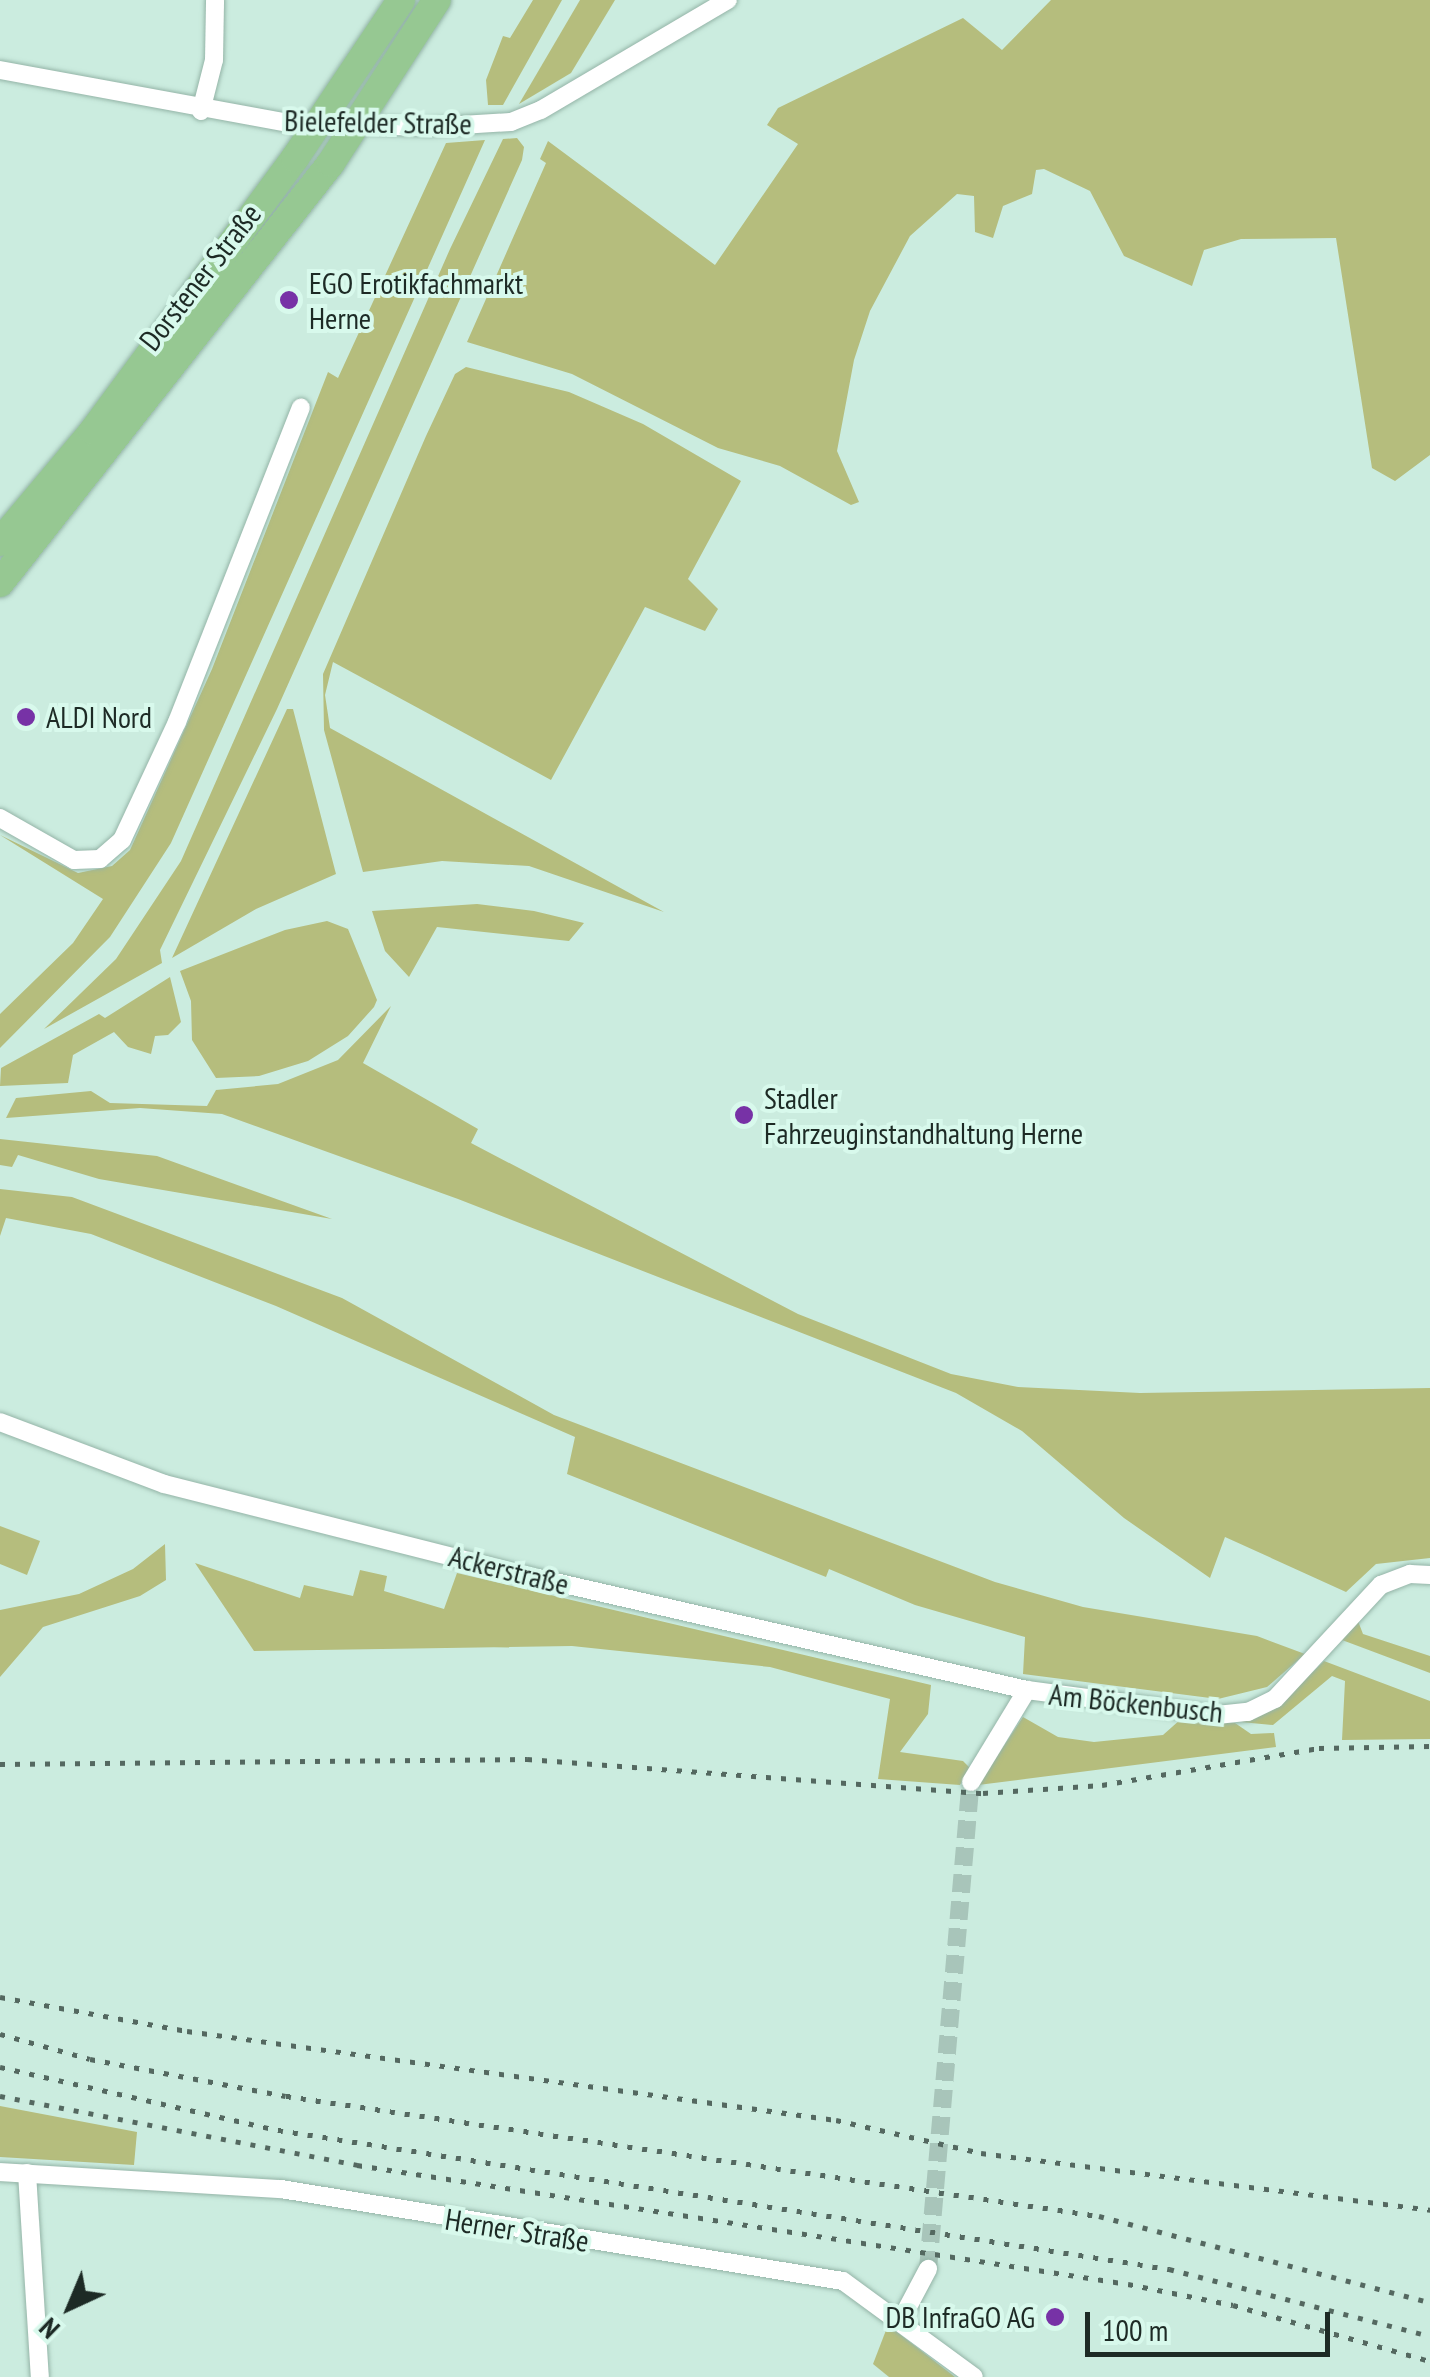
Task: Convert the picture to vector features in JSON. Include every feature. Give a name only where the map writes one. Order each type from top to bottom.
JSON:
[{"type":"main road","name":"Dorstener Straße","points":[[0,542],[93,431],[319,125],[401,0]]},
{"type":"main road","name":"Dorstener Straße","points":[[0,583],[357,125],[437,0]]},
{"type":"street","points":[[201,111],[214,60],[215,0]]},
{"type":"street","name":"Bielefelder Straße","points":[[0,70],[201,111],[319,125],[522,119],[728,0]]},
{"type":"street","points":[[0,818],[74,860],[100,859],[122,840],[182,708],[301,408]]},
{"type":"street","name":"Ackerstraße","points":[[0,1422],[164,1484],[1027,1690]]},
{"type":"street","name":"Am Böckenbusch","points":[[1027,1690],[1217,1715],[1248,1712],[1290,1684],[1381,1585],[1430,1575]]},
{"type":"street","points":[[971,1782],[1027,1690]]},
{"type":"street","name":"Herner Straße","points":[[0,2172],[281,2188],[811,2275],[854,2286],[974,2377]]},
{"type":"street","points":[[27,2173],[40,2377]]},
{"type":"street","points":[[902,2320],[928,2268]]},
{"type":"green space","points":[[533,0],[562,0],[503,105],[488,105],[486,80],[503,36],[510,38]]},
{"type":"green space","points":[[580,0],[615,0],[571,73],[519,104]]},
{"type":"green space","points":[[1051,0],[1430,0],[1430,455],[1395,481],[1372,468],[1336,238],[1241,239],[1204,250],[1192,286],[1124,256],[1090,191],[1044,169],[1036,170],[1032,194],[1003,206],[993,238],[975,232],[974,196],[957,194],[910,236],[870,311],[854,360],[837,451],[859,502],[851,505],[780,466],[718,448],[572,374],[467,342],[546,163],[540,159],[548,141],[715,265],[798,144],[767,125],[778,108],[963,18],[1002,50]]},
{"type":"green space","points":[[517,138],[524,147],[522,160],[277,709],[160,950],[162,963],[44,1029],[116,959],[181,861],[450,249],[503,139]]},
{"type":"green space","points":[[485,140],[171,843],[110,937],[0,1048],[0,1014],[73,943],[103,899],[0,835],[78,873],[112,866],[130,850],[212,669],[328,372],[338,378],[446,143]]},
{"type":"green space","points":[[466,367],[569,392],[643,424],[741,481],[688,579],[718,609],[705,631],[645,607],[551,780],[333,662],[325,695],[330,728],[664,912],[529,866],[442,861],[363,872],[324,730],[323,674],[426,436],[455,374]]},
{"type":"green space","points":[[287,709],[293,709],[336,874],[256,909],[172,958]]},
{"type":"green space","points":[[477,904],[534,911],[584,923],[569,941],[437,927],[409,977],[385,951],[372,911]]},
{"type":"green space","points":[[327,921],[348,929],[377,1000],[374,1007],[348,1036],[308,1061],[259,1076],[216,1078],[192,1040],[191,1001],[180,971],[285,930]]},
{"type":"green space","points":[[170,977],[181,1022],[168,1035],[155,1036],[151,1054],[128,1047],[114,1032],[73,1055],[68,1083],[0,1086],[1,1068],[99,1014],[105,1018]]},
{"type":"green space","points":[[391,1006],[363,1063],[478,1129],[471,1143],[798,1314],[951,1374],[1018,1387],[1140,1393],[1430,1388],[1430,1558],[1376,1564],[1346,1592],[1225,1537],[1210,1578],[1124,1518],[1022,1431],[956,1393],[458,1199],[222,1114],[140,1108],[6,1118],[16,1098],[91,1091],[110,1103],[207,1106],[216,1090],[278,1084],[338,1060]]},
{"type":"green space","points":[[0,1139],[157,1156],[332,1219],[99,1179],[18,1155],[12,1167],[0,1165]]},
{"type":"green space","points":[[0,1189],[72,1197],[342,1298],[554,1415],[995,1582],[1083,1607],[1257,1636],[1305,1654],[1267,1687],[1218,1699],[1023,1674],[1025,1637],[915,1605],[829,1569],[826,1577],[567,1474],[575,1437],[276,1306],[91,1234],[6,1218],[0,1236]]},
{"type":"green space","points":[[0,1526],[40,1541],[27,1575],[0,1564]]},
{"type":"green space","points":[[165,1544],[166,1580],[140,1596],[43,1627],[0,1677],[0,1610],[79,1594],[133,1569]]},
{"type":"green space","points":[[195,1563],[300,1598],[304,1585],[353,1596],[360,1570],[387,1576],[384,1591],[444,1609],[457,1573],[931,1685],[928,1714],[900,1752],[963,1761],[970,1768],[960,1785],[878,1779],[890,1699],[770,1667],[572,1646],[254,1651]]},
{"type":"green space","points":[[1358,1621],[1363,1634],[1430,1656],[1430,1673],[1342,1640]]},
{"type":"green space","points":[[1324,1661],[1430,1701],[1430,1739],[1342,1740],[1345,1681],[1332,1676],[1273,1725],[1241,1722],[1280,1704]]},
{"type":"green space","points":[[1023,1717],[1058,1737],[1094,1742],[1163,1735],[1181,1719],[1235,1723],[1251,1734],[1274,1733],[1276,1747],[978,1785]]},
{"type":"green space","points":[[0,2106],[137,2132],[134,2165],[0,2157]]},
{"type":"green space","points":[[888,2325],[955,2377],[889,2377],[873,2364]]},
{"type":"tunnel","points":[[928,2269],[971,1782]]},
{"type":"railway","points":[[0,1764],[527,1759],[983,1793],[1102,1785],[1319,1748],[1430,1746]]},
{"type":"railway","points":[[0,1997],[187,2031],[836,2120],[981,2153],[1430,2210]]},
{"type":"railway","points":[[0,2034],[90,2059],[286,2096],[1099,2216],[1430,2302]]},
{"type":"railway","points":[[0,2067],[278,2130],[1169,2269],[1430,2336]]},
{"type":"railway","points":[[0,2096],[357,2165],[1128,2284],[1233,2305],[1430,2361]]},
{"type":"place","name":"EGO Erotikfachmarkt Herne","points":[[289,300]]},
{"type":"place","name":"ALDI Nord","points":[[26,717]]},
{"type":"place","name":"Stadler Fahrzeuginstandhaltung Herne","points":[[744,1115]]},
{"type":"place","name":"DB InfraGO AG","points":[[1055,2317]]}]
